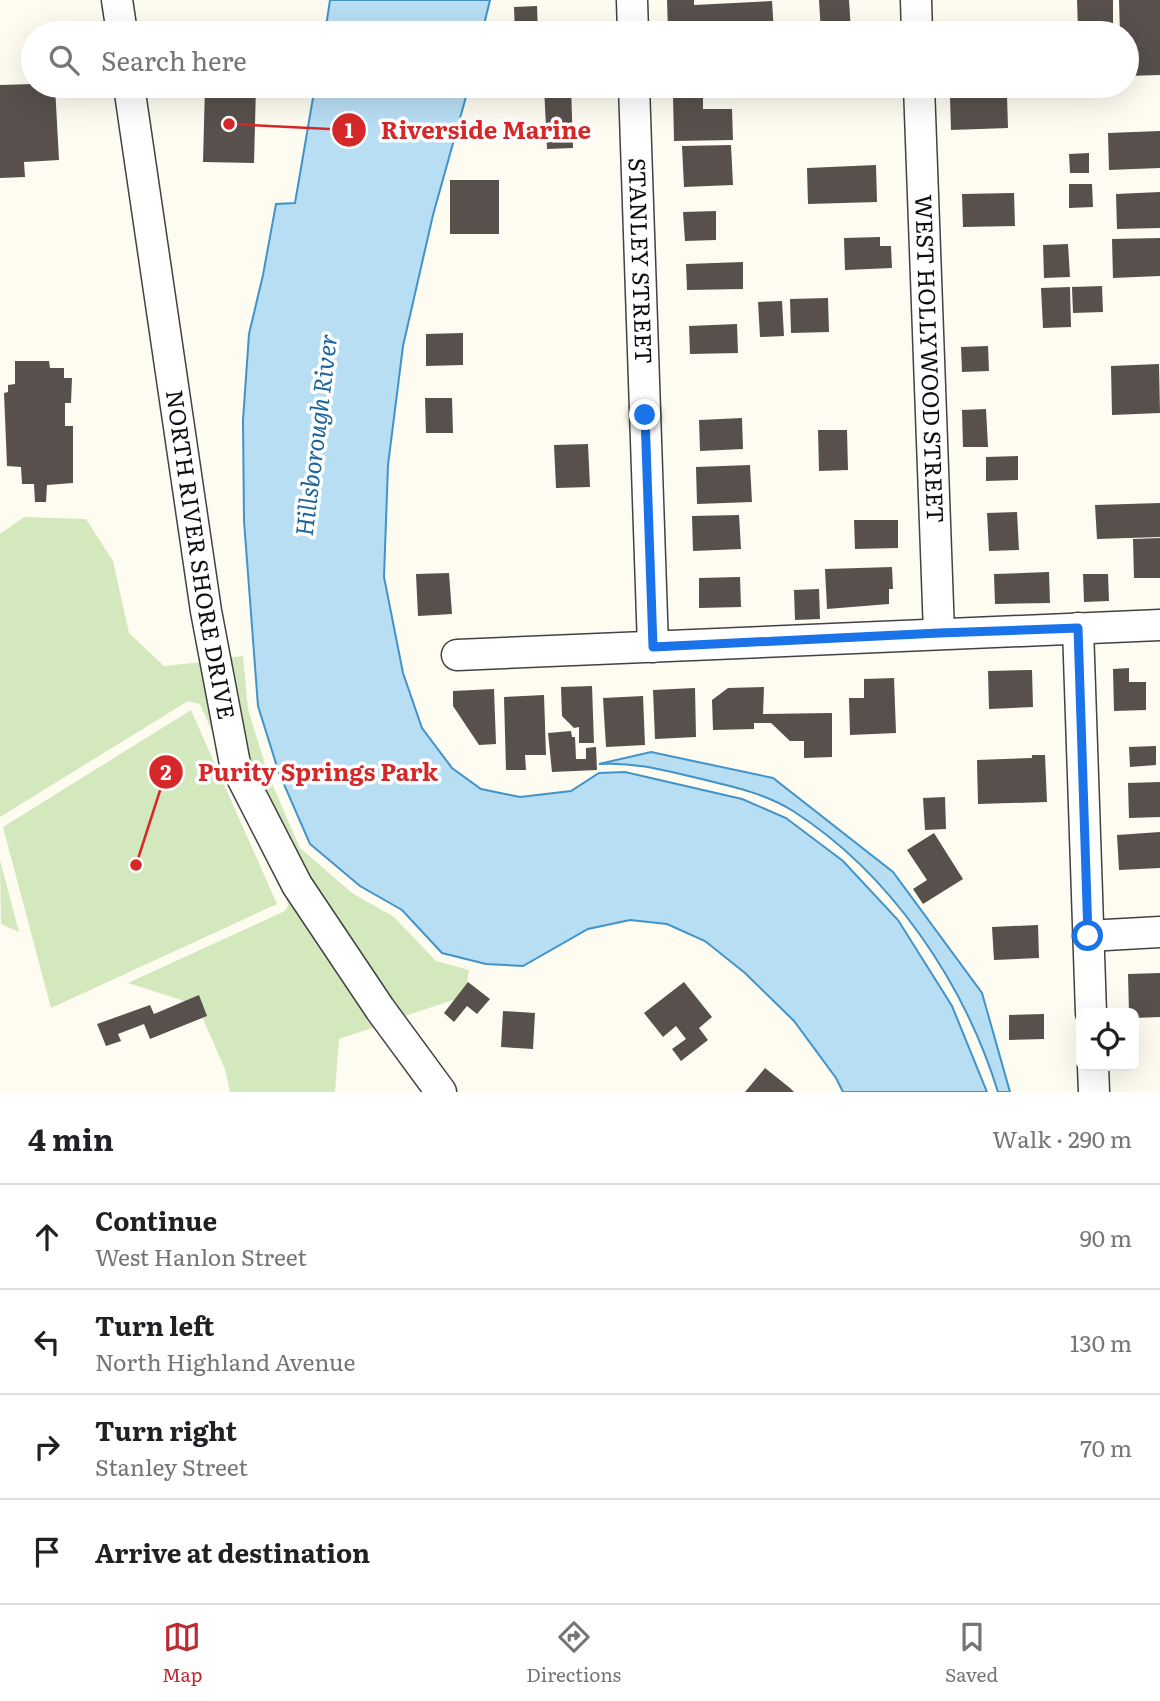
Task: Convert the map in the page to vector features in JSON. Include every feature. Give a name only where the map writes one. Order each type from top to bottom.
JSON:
[{"type":"street","points":[[117,0],[120,21]]},
{"type":"street","points":[[632,0],[633,21]]},
{"type":"street","points":[[916,0],[917,21]]},
{"type":"street","name":"NORTH RIVER SHORE DRIVE","points":[[131,98],[206,611],[236,764],[297,885],[380,1009],[441,1092]]},
{"type":"street","name":"STANLEY STREET","points":[[634,98],[653,647]]},
{"type":"street","name":"WEST HOLLYWOOD STREET","points":[[919,98],[939,633]]},
{"type":"street","points":[[457,655],[1160,625]]},
{"type":"street","points":[[1078,628],[1091,1008]]},
{"type":"street","points":[[1088,936],[1160,932]]},
{"type":"street","points":[[1093,1071],[1094,1092]]},
{"type":"green space","points":[[24,517],[86,519],[113,561],[129,633],[164,666],[202,662],[219,747],[200,704],[188,701],[0,817],[0,534]]},
{"type":"green space","points":[[243,656],[248,709],[269,777],[300,848],[352,893],[394,917],[436,961],[469,970],[465,996],[402,1017],[308,880],[248,761],[227,658]]},
{"type":"green space","points":[[191,710],[277,904],[51,1008],[3,827]]},
{"type":"green space","points":[[262,845],[378,1026],[339,1039],[335,1092],[230,1092],[225,1069],[197,1005],[128,983],[285,911],[287,900]]},
{"type":"green space","points":[[0,860],[19,932],[1,924]]},
{"type":"water","points":[[330,0],[490,0],[485,21],[327,21]]},
{"type":"water","name":"Hillsborough River","points":[[313,98],[466,98],[433,215],[403,346],[388,465],[384,577],[403,673],[422,728],[452,768],[481,789],[520,797],[571,791],[599,773],[625,772],[742,799],[786,818],[843,861],[898,920],[952,1006],[987,1092],[843,1092],[836,1078],[794,1021],[745,973],[705,941],[667,924],[630,920],[588,929],[523,966],[486,964],[442,953],[402,910],[360,886],[310,844],[279,773],[258,706],[244,521],[243,420],[249,334],[276,204],[295,203]]},
{"type":"water","points":[[651,752],[773,778],[893,872],[982,993],[1010,1092],[998,1092],[965,1010],[944,971],[892,898],[861,866],[828,836],[793,811],[757,794],[657,769],[599,764]]},
{"type":"building","points":[[667,0],[694,0],[694,5],[772,1],[773,21],[668,21]]},
{"type":"building","points":[[819,0],[849,0],[850,21],[820,21]]},
{"type":"building","points":[[1077,0],[1113,0],[1113,21],[1078,21]]},
{"type":"building","points":[[1119,0],[1160,0],[1160,75],[1139,76],[1139,21],[1120,21]]},
{"type":"building","points":[[537,6],[538,21],[515,21],[514,7]]},
{"type":"building","points":[[21,84],[21,98],[56,98],[59,160],[24,162],[25,177],[0,178],[0,85]]},
{"type":"building","points":[[205,98],[256,98],[254,163],[203,162]]},
{"type":"building","points":[[545,98],[571,98],[573,148],[547,149]]},
{"type":"building","points":[[673,98],[703,98],[703,109],[732,109],[733,140],[674,141]]},
{"type":"building","points":[[950,98],[1007,98],[1008,128],[951,130]]},
{"type":"building","points":[[1160,131],[1160,168],[1109,170],[1108,133]]},
{"type":"building","points":[[731,145],[733,185],[684,187],[682,146]]},
{"type":"building","points":[[1089,153],[1089,173],[1070,173],[1069,154]]},
{"type":"building","points":[[876,165],[877,202],[808,204],[807,168]]},
{"type":"building","points":[[450,180],[499,180],[499,234],[450,234]]},
{"type":"building","points":[[1069,184],[1092,184],[1093,207],[1069,208]]},
{"type":"building","points":[[1160,192],[1160,228],[1117,229],[1116,194]]},
{"type":"building","points":[[1014,193],[1015,226],[963,227],[962,194]]},
{"type":"building","points":[[716,211],[716,240],[685,241],[683,212]]},
{"type":"building","points":[[880,237],[880,246],[891,246],[892,268],[845,270],[844,238]]},
{"type":"building","points":[[1160,238],[1160,276],[1113,278],[1112,239]]},
{"type":"building","points":[[1068,244],[1070,277],[1044,278],[1043,245]]},
{"type":"building","points":[[743,262],[743,289],[687,290],[686,264]]},
{"type":"building","points":[[1102,286],[1103,312],[1073,313],[1072,287]]},
{"type":"building","points":[[1070,287],[1071,327],[1043,328],[1041,288]]},
{"type":"building","points":[[828,298],[829,332],[791,333],[790,299]]},
{"type":"building","points":[[782,301],[784,336],[760,337],[758,302]]},
{"type":"building","points":[[737,324],[738,353],[690,354],[689,326]]},
{"type":"building","points":[[463,333],[463,365],[426,366],[426,334]]},
{"type":"building","points":[[988,346],[989,371],[962,372],[961,347]]},
{"type":"building","points":[[15,361],[49,361],[50,368],[64,368],[64,378],[72,378],[71,403],[65,403],[65,426],[73,426],[73,483],[47,485],[46,502],[35,502],[34,484],[22,484],[21,467],[7,466],[4,393],[8,392],[8,385],[15,384]]},
{"type":"building","points":[[1159,364],[1160,413],[1112,415],[1111,366]]},
{"type":"building","points":[[425,398],[452,398],[453,433],[426,433]]},
{"type":"building","points":[[986,409],[988,447],[963,447],[962,410]]},
{"type":"building","points":[[742,418],[743,449],[700,451],[699,420]]},
{"type":"building","points":[[818,430],[847,430],[848,470],[819,471]]},
{"type":"building","points":[[588,444],[590,487],[556,488],[554,445]]},
{"type":"building","points":[[1018,456],[1018,480],[986,481],[986,457]]},
{"type":"building","points":[[750,465],[752,502],[697,504],[696,467]]},
{"type":"building","points":[[1160,503],[1160,537],[1097,539],[1095,505]]},
{"type":"building","points":[[1017,512],[1019,550],[989,551],[987,513]]},
{"type":"building","points":[[739,515],[741,549],[693,551],[692,516]]},
{"type":"building","points":[[854,520],[898,520],[898,548],[855,549]]},
{"type":"building","points":[[1160,538],[1160,578],[1134,578],[1133,539]]},
{"type":"building","points":[[892,567],[893,589],[889,589],[889,604],[827,609],[825,569]]},
{"type":"building","points":[[1049,572],[1050,603],[995,604],[994,574]]},
{"type":"building","points":[[449,573],[452,614],[418,616],[416,574]]},
{"type":"building","points":[[1083,574],[1108,574],[1109,601],[1084,602]]},
{"type":"building","points":[[740,577],[741,607],[699,608],[699,578]]},
{"type":"building","points":[[819,589],[820,619],[795,620],[794,590]]},
{"type":"building","points":[[1129,668],[1129,682],[1146,682],[1146,710],[1114,711],[1113,669]]},
{"type":"building","points":[[1032,670],[1033,707],[989,709],[988,671]]},
{"type":"building","points":[[894,678],[896,733],[850,735],[849,698],[864,698],[864,679]]},
{"type":"building","points":[[592,686],[594,743],[579,743],[579,727],[574,728],[562,716],[561,687]]},
{"type":"building","points":[[764,687],[763,714],[832,713],[832,757],[804,758],[804,741],[790,741],[771,723],[754,723],[754,729],[713,730],[712,700],[728,688]]},
{"type":"building","points":[[695,688],[696,737],[655,739],[653,690]]},
{"type":"building","points":[[494,689],[496,744],[479,745],[453,706],[453,691]]},
{"type":"building","points":[[544,695],[546,755],[525,755],[526,770],[506,770],[504,697]]},
{"type":"building","points":[[643,696],[645,745],[606,747],[603,698]]},
{"type":"building","points":[[571,731],[572,737],[575,737],[576,759],[586,759],[586,748],[596,747],[597,770],[552,772],[548,733]]},
{"type":"building","points":[[1156,746],[1156,765],[1130,767],[1129,747]]},
{"type":"building","points":[[1032,755],[1045,755],[1047,802],[978,804],[977,760],[1032,758]]},
{"type":"building","points":[[1160,782],[1160,817],[1129,818],[1128,783]]},
{"type":"building","points":[[945,797],[946,829],[925,830],[923,798]]},
{"type":"building","points":[[1160,832],[1160,868],[1119,870],[1117,835]]},
{"type":"building","points":[[934,833],[963,879],[923,904],[913,889],[927,880],[907,850]]},
{"type":"building","points":[[1038,925],[1039,958],[994,960],[992,927]]},
{"type":"building","points":[[1160,973],[1160,1017],[1139,1018],[1139,1008],[1129,1008],[1128,974]]},
{"type":"building","points":[[468,982],[490,999],[477,1014],[467,1006],[454,1022],[444,1013]]},
{"type":"building","points":[[684,982],[712,1017],[699,1028],[708,1040],[681,1061],[672,1049],[686,1039],[676,1026],[663,1037],[644,1013]]},
{"type":"building","points":[[199,995],[207,1016],[150,1039],[144,1024],[118,1034],[121,1041],[106,1046],[97,1024],[150,1005],[154,1014]]},
{"type":"building","points":[[503,1011],[535,1013],[533,1049],[501,1047]]},
{"type":"building","points":[[1044,1014],[1044,1039],[1009,1040],[1009,1015]]},
{"type":"building","points":[[765,1068],[790,1088],[794,1092],[745,1092]]},
{"type":"place","name":"Riverside Marine","points":[[229,124]]},
{"type":"place","name":"Purity Springs Park","points":[[136,865]]},
{"type":"route","points":[[645,415],[653,647],[1078,628],[1088,936]]}]
